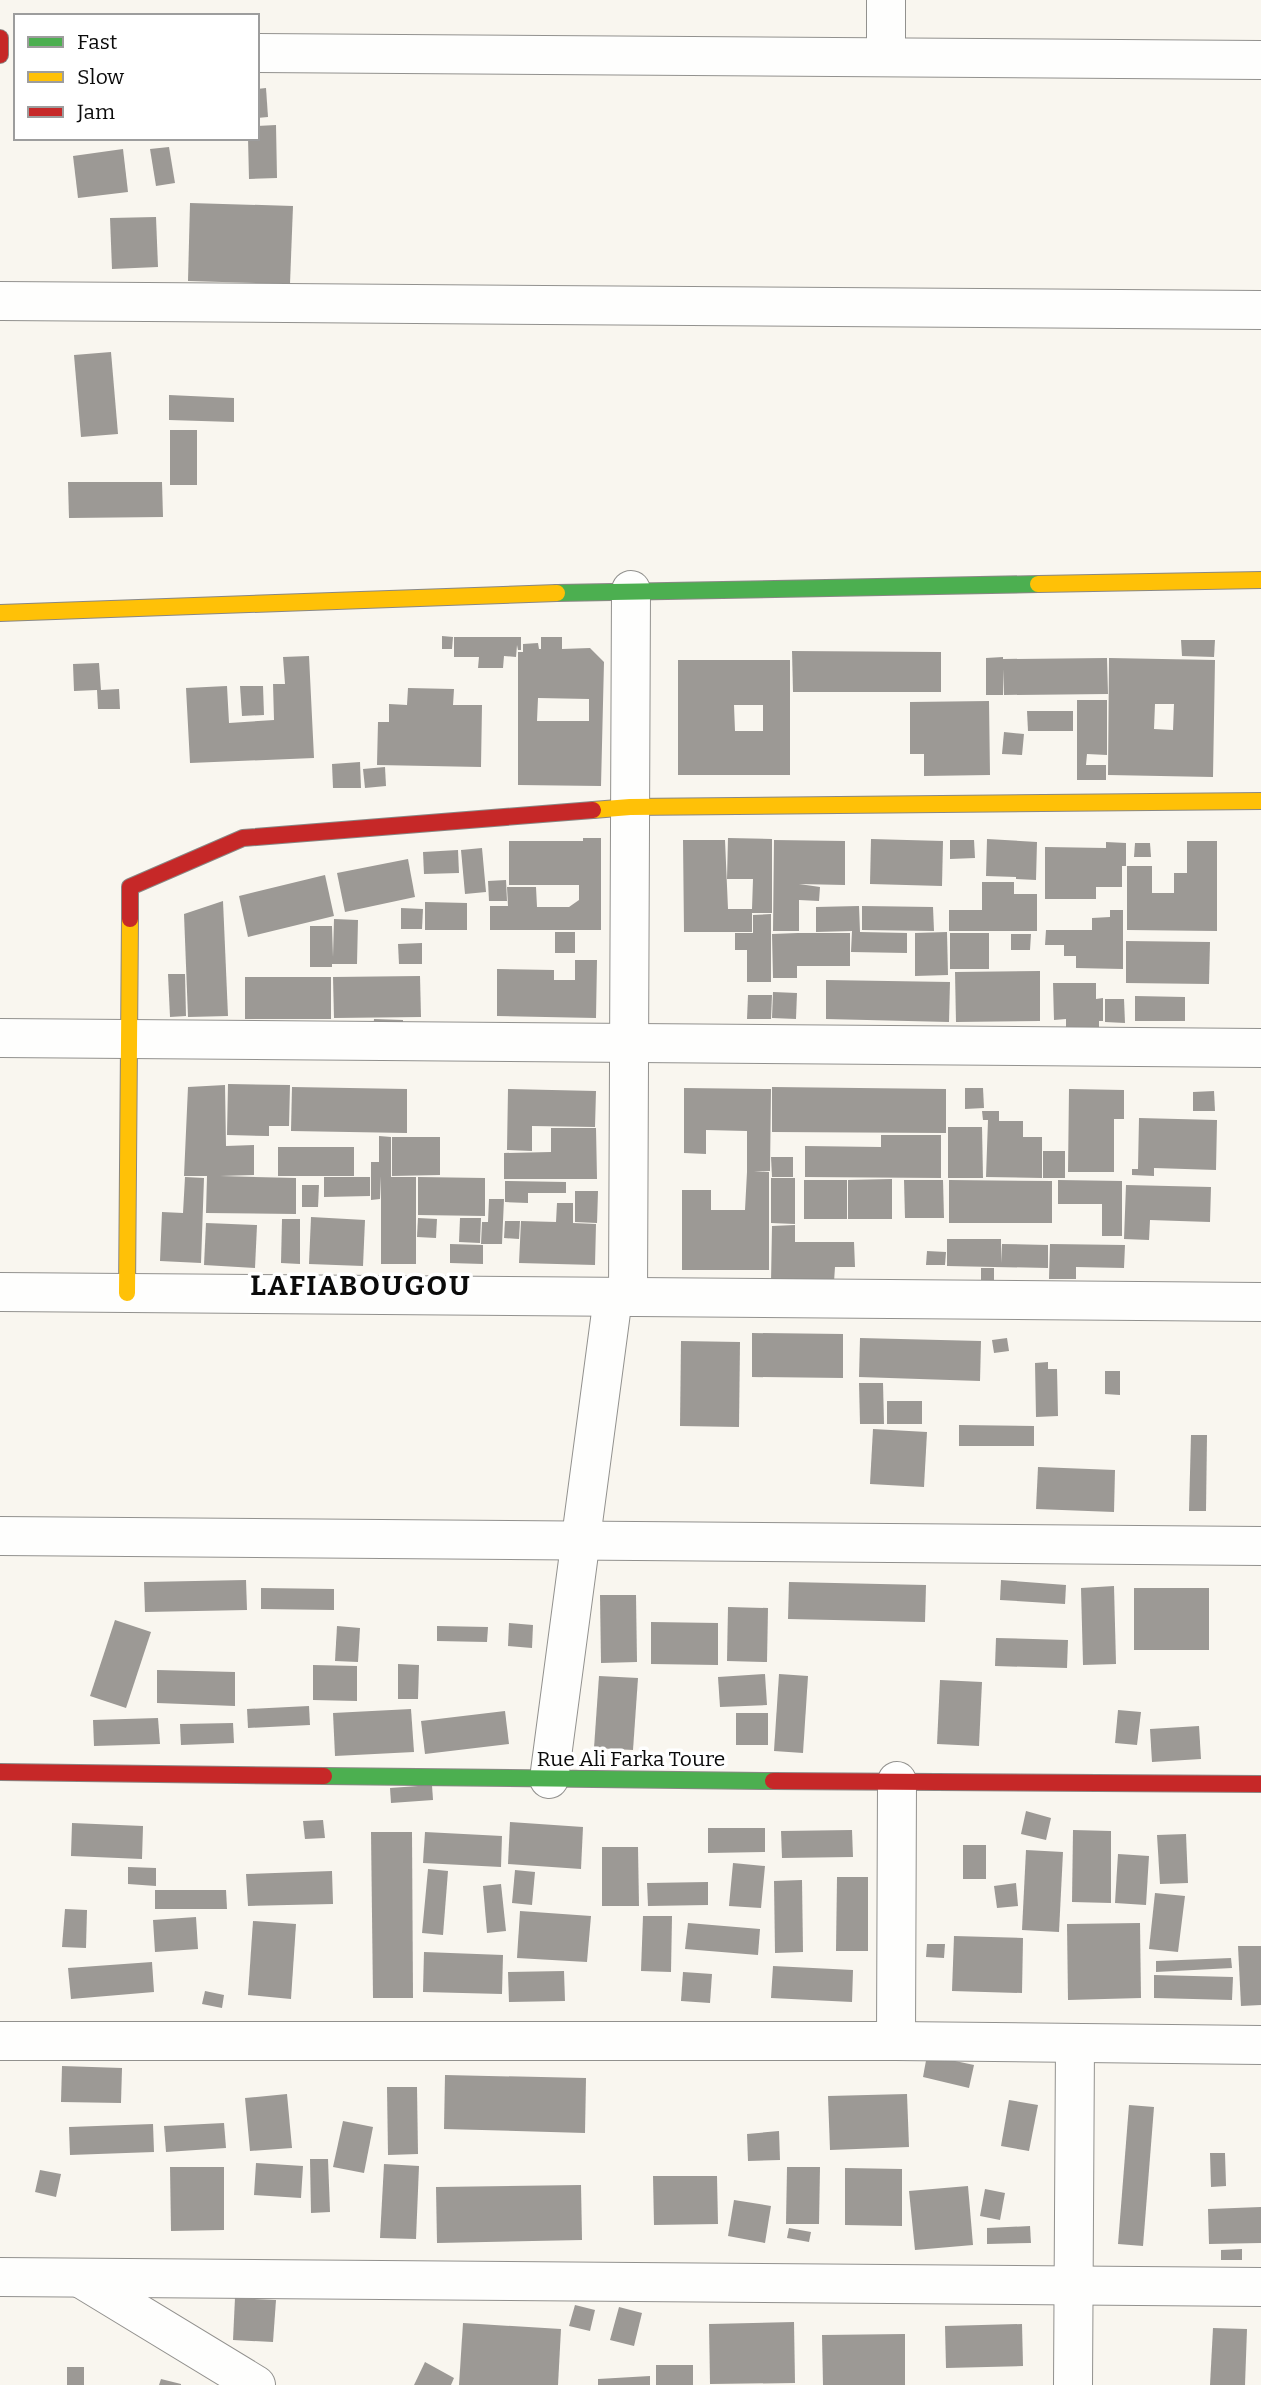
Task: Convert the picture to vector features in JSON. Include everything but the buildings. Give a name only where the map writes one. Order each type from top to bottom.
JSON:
[{"type":"street","points":[[886,0],[886,57]]},
{"type":"street","points":[[0,38],[0,53]]},
{"type":"street","points":[[259,53],[1261,60]]},
{"type":"street","points":[[0,301],[1261,310]]},
{"type":"street","points":[[0,613],[631,590],[1261,580]]},
{"type":"street","points":[[549,1779],[580,1541],[621,1297],[629,1043],[631,590]]},
{"type":"street","points":[[127,1293],[130,887],[243,838],[630,807],[1261,801]]},
{"type":"street","points":[[0,1038],[1261,1048]]},
{"type":"street","points":[[0,1292],[1261,1302]]},
{"type":"street","points":[[0,1536],[1261,1546]]},
{"type":"street","name":"Rue Ali Farka Toure","points":[[0,1772],[1261,1784]]},
{"type":"street","points":[[896,2041],[897,1781]]},
{"type":"street","points":[[0,2041],[896,2041],[1261,2045]]},
{"type":"street","points":[[1073,2385],[1075,2043]]},
{"type":"street","points":[[0,2277],[1261,2287]]},
{"type":"street","points":[[80,2278],[256,2385]]},
{"type":"traffic: fast","points":[[557,593],[1038,584]]},
{"type":"traffic: fast","points":[[324,1776],[773,1781]]},
{"type":"traffic: slow","points":[[1038,584],[1261,580]]},
{"type":"traffic: slow","points":[[0,613],[557,593]]},
{"type":"traffic: slow","points":[[593,810],[630,807],[1261,801]]},
{"type":"traffic: slow","points":[[127,1293],[130,919]]},
{"type":"traffic: jam","points":[[0,38],[0,55]]},
{"type":"traffic: jam","points":[[130,919],[130,887],[243,838],[593,810]]},
{"type":"traffic: jam","points":[[0,1772],[324,1776]]},
{"type":"traffic: jam","points":[[773,1781],[1261,1784]]},
{"type":"district","name":"LAFIABOUGOU","points":[[361,1285]]}]
